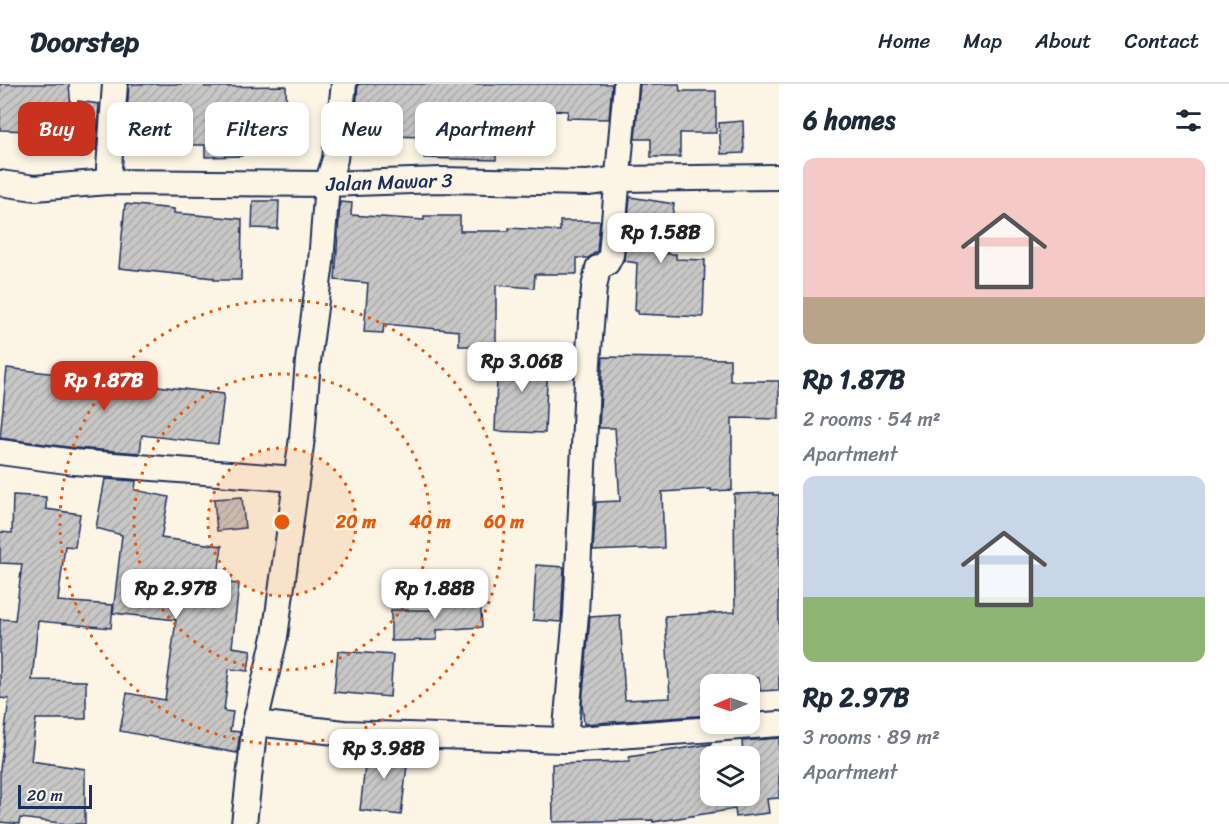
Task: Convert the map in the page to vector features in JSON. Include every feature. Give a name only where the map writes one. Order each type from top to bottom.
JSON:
[{"type":"street","points":[[108,182],[115,84]]},
{"type":"street","points":[[244,824],[255,723],[275,637],[302,438],[327,184],[335,159],[344,84]]},
{"type":"street","points":[[565,740],[576,614],[588,362],[594,288],[598,268],[610,260],[626,84]]},
{"type":"street","name":"Jalan Mawar 3","points":[[0,183],[35,188],[108,182],[327,184],[440,180],[588,183],[618,179],[779,177]]},
{"type":"street","points":[[0,452],[74,462],[295,478]]},
{"type":"street","points":[[255,723],[344,733],[565,740],[779,724]]},
{"type":"building","points":[[0,84],[69,84],[70,102],[18,102],[18,130],[0,130]]},
{"type":"building","points":[[129,84],[205,84],[205,87],[286,86],[286,102],[205,102],[205,145],[193,145],[193,102],[128,102]]},
{"type":"building","points":[[358,84],[612,84],[609,119],[567,118],[568,111],[556,111],[556,102],[415,102],[415,137],[403,136],[403,102],[357,102]]},
{"type":"building","points":[[640,84],[679,84],[680,91],[716,91],[716,133],[680,133],[680,157],[651,157],[651,139],[635,139]]},
{"type":"building","points":[[95,103],[99,104],[95,150]]},
{"type":"building","points":[[743,121],[744,153],[721,154],[719,123]]},
{"type":"building","points":[[424,156],[496,156],[496,160],[424,158]]},
{"type":"building","points":[[630,197],[674,204],[667,254],[676,254],[676,259],[705,260],[703,317],[638,314],[638,311],[635,311],[637,263],[624,261]]},
{"type":"building","points":[[253,201],[279,201],[278,229],[252,228]]},
{"type":"building","points":[[340,202],[352,203],[351,215],[424,220],[424,216],[460,216],[460,231],[509,231],[509,228],[560,231],[560,221],[600,221],[597,251],[588,258],[577,258],[577,274],[535,274],[534,288],[496,285],[496,346],[459,346],[459,331],[384,324],[383,333],[364,332],[368,283],[335,280]]},
{"type":"building","points":[[125,204],[174,209],[174,213],[242,219],[241,280],[214,280],[214,278],[119,268]]},
{"type":"building","points":[[498,353],[548,355],[545,433],[495,431]]},
{"type":"building","points":[[603,357],[730,359],[730,381],[779,381],[779,419],[732,418],[732,490],[662,492],[664,548],[593,551],[596,502],[620,501],[615,428],[599,428]]},
{"type":"building","points":[[7,368],[224,394],[218,444],[142,435],[140,453],[75,448],[0,438]]},
{"type":"building","points":[[105,479],[136,481],[135,490],[169,497],[161,538],[222,546],[217,582],[239,584],[232,647],[251,650],[248,671],[229,669],[224,711],[233,712],[230,731],[240,732],[237,753],[120,731],[127,693],[165,700],[176,620],[113,613],[122,535],[96,528]]},
{"type":"building","points":[[773,493],[773,495],[779,495],[779,690],[760,691],[760,674],[700,674],[700,716],[584,724],[582,704],[590,617],[620,615],[625,700],[670,698],[665,616],[735,612],[734,494]]},
{"type":"building","points":[[13,495],[46,497],[46,509],[80,514],[75,547],[65,546],[58,601],[113,605],[111,628],[38,621],[32,680],[86,681],[86,719],[36,719],[31,761],[85,769],[85,824],[20,818],[19,824],[0,822],[0,769],[9,699],[0,698],[0,619],[15,620],[22,564],[0,563],[0,532],[12,533]]},
{"type":"building","points":[[242,497],[245,528],[217,531],[214,499]]},
{"type":"building","points":[[536,565],[564,567],[561,622],[533,620]]},
{"type":"building","points":[[480,599],[482,627],[437,630],[437,640],[391,641],[391,610],[439,610],[439,601]]},
{"type":"building","points":[[338,651],[393,655],[390,697],[334,692]]},
{"type":"building","points":[[779,738],[779,798],[767,799],[769,813],[736,817],[735,809],[653,822],[653,820],[553,822],[552,764],[629,762],[629,757],[711,744],[711,746],[700,746],[700,806],[760,806],[760,746],[742,746],[742,741]]},
{"type":"building","points":[[367,748],[409,749],[401,815],[360,810]]}]
